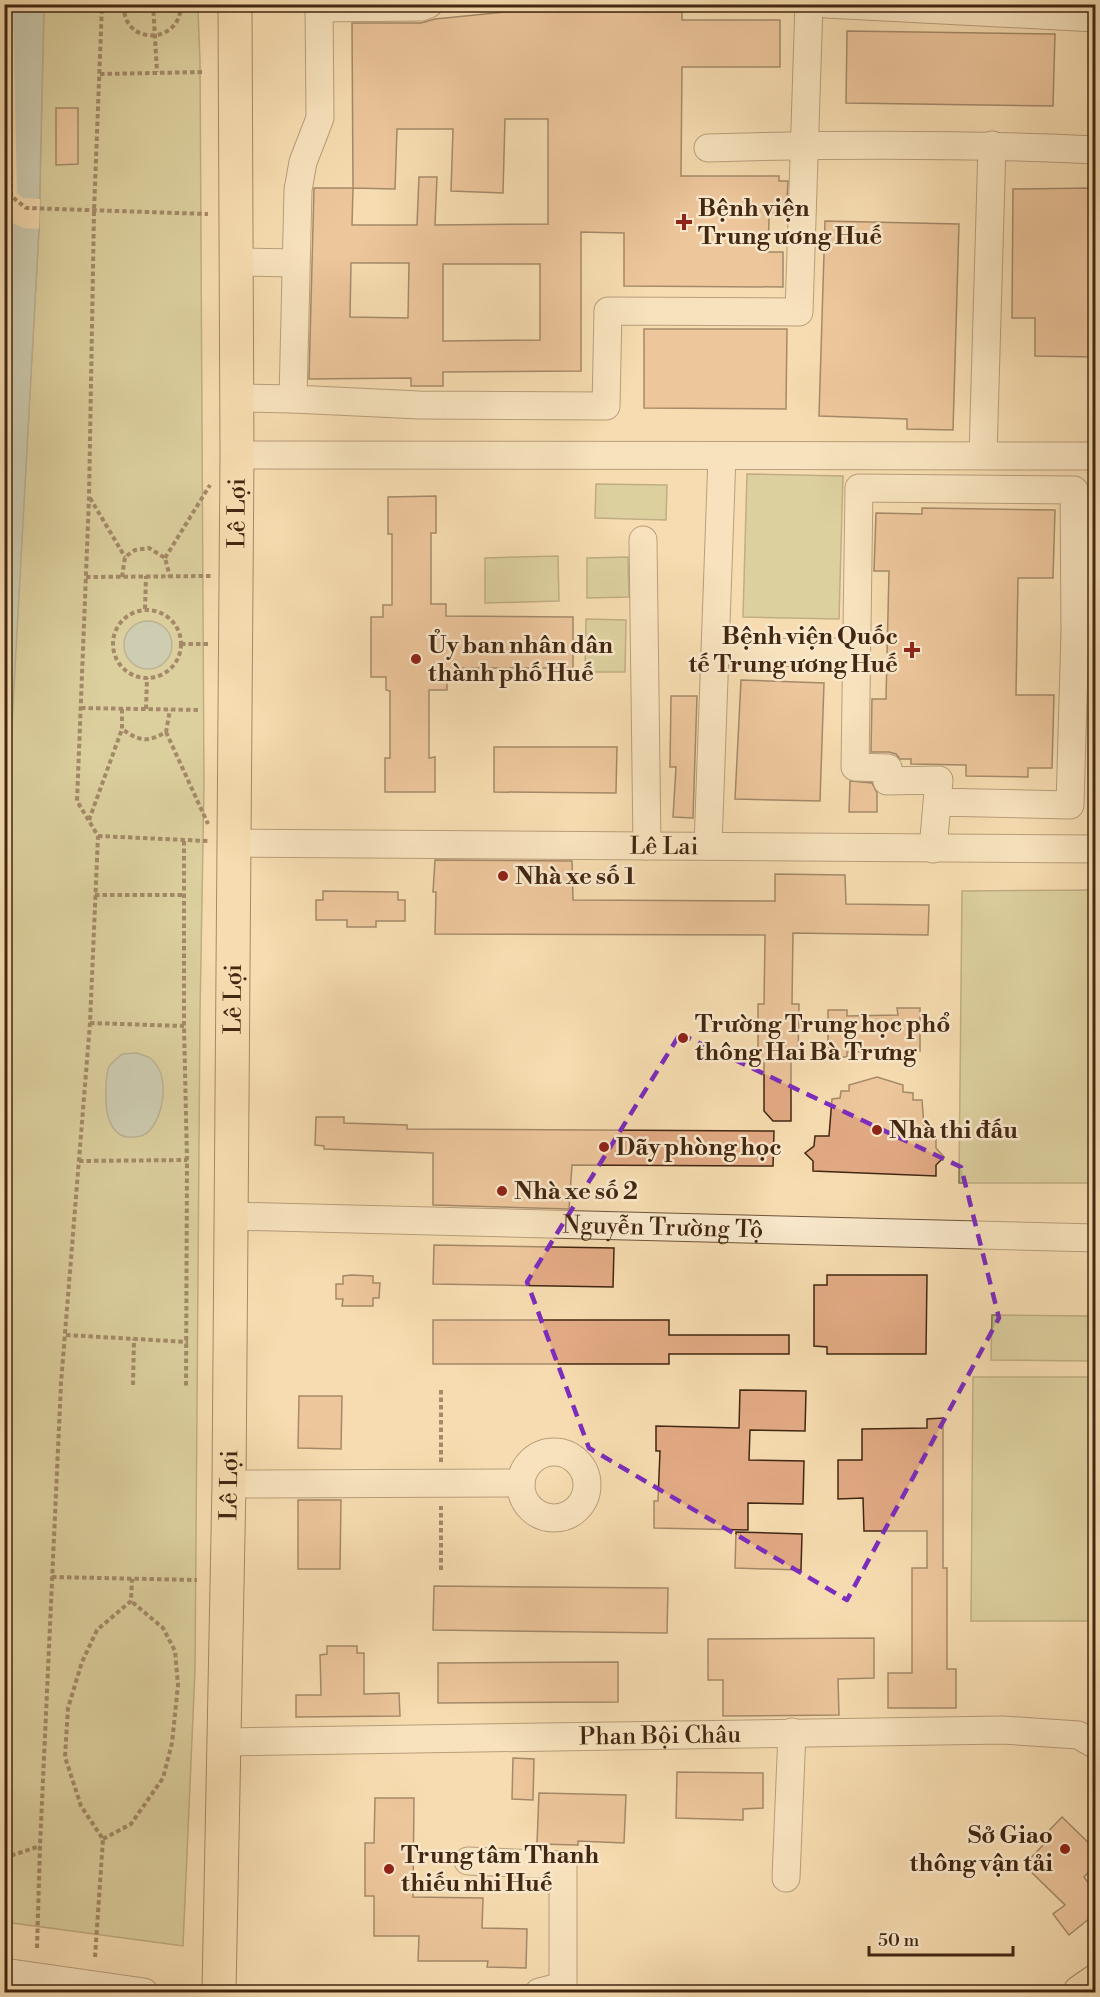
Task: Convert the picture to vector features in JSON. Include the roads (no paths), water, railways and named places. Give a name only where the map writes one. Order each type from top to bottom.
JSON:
[{"type":"main road","name":"Lê Lợi","points":[[219,1992],[229,1484],[231,1216],[221,842],[237,455],[235,6]]},
{"type":"main road","points":[[1080,1992],[1095,1981]]},
{"type":"street","points":[[293,399],[298,190],[303,162],[320,118],[319,6],[421,7],[429,4]]},
{"type":"street","points":[[236,398],[419,405],[606,406],[608,311],[799,312],[809,4]]},
{"type":"street","points":[[826,4],[960,8],[1095,18]]},
{"type":"street","points":[[708,148],[804,145],[992,145],[1095,150]]},
{"type":"street","points":[[983,455],[992,145]]},
{"type":"street","points":[[236,262],[295,263]]},
{"type":"street","points":[[237,455],[1095,456]]},
{"type":"street","points":[[708,846],[722,456]]},
{"type":"street","points":[[933,849],[937,802],[939,780],[887,781],[888,768],[855,767],[859,488],[1074,490],[1085,631],[1071,805],[937,802]]},
{"type":"street","points":[[643,540],[647,846]]},
{"type":"street","points":[[736,653],[856,652]]},
{"type":"street","name":"Lê Lai","points":[[221,842],[1095,849]]},
{"type":"street","name":"Nguyễn Trường Tộ","points":[[231,1216],[1095,1238]]},
{"type":"street","points":[[229,1484],[521,1483]]},
{"type":"street","name":"Phan Bội Châu","points":[[224,1742],[1003,1730],[1078,1735],[1095,1746]]},
{"type":"street","points":[[786,1878],[792,1732]]},
{"type":"street","points":[[468,1861],[563,1865],[563,1986],[539,1992]]},
{"type":"street","points":[[4,1972],[144,1992]]},
{"type":"water","points":[[44,4],[39,229],[5,852],[4,5]]},
{"type":"water","points":[[143,621],[153,621],[165,628],[172,640],[172,650],[165,662],[153,669],[143,669],[128,658],[124,650],[124,640],[135,625]]},
{"type":"water","points":[[137,1053],[150,1058],[161,1074],[162,1104],[155,1123],[147,1133],[127,1137],[113,1128],[108,1116],[107,1075],[110,1065],[122,1054]]},
{"type":"place","name":"Bệnh viện Trung ương Huế","points":[[684,222]]},
{"type":"place","name":"Bệnh viện Quốc tế Trung ương Huế","points":[[912,650]]},
{"type":"place","name":"Ủy ban nhân dân thành phố Huế","points":[[416,659]]},
{"type":"place","name":"Nhà xe số 1","points":[[503,876]]},
{"type":"place","name":"Trường Trung học phổ thông Hai Bà Trưng","points":[[683,1038]]},
{"type":"place","name":"Nhà thi đấu","points":[[877,1130]]},
{"type":"place","name":"Dãy phòng học","points":[[604,1147]]},
{"type":"place","name":"Nhà xe số 2","points":[[502,1191]]},
{"type":"place","name":"Sở Giao thông vận tải","points":[[1065,1849]]},
{"type":"place","name":"Trung tâm Thanh thiếu nhi Huế","points":[[389,1869]]}]
